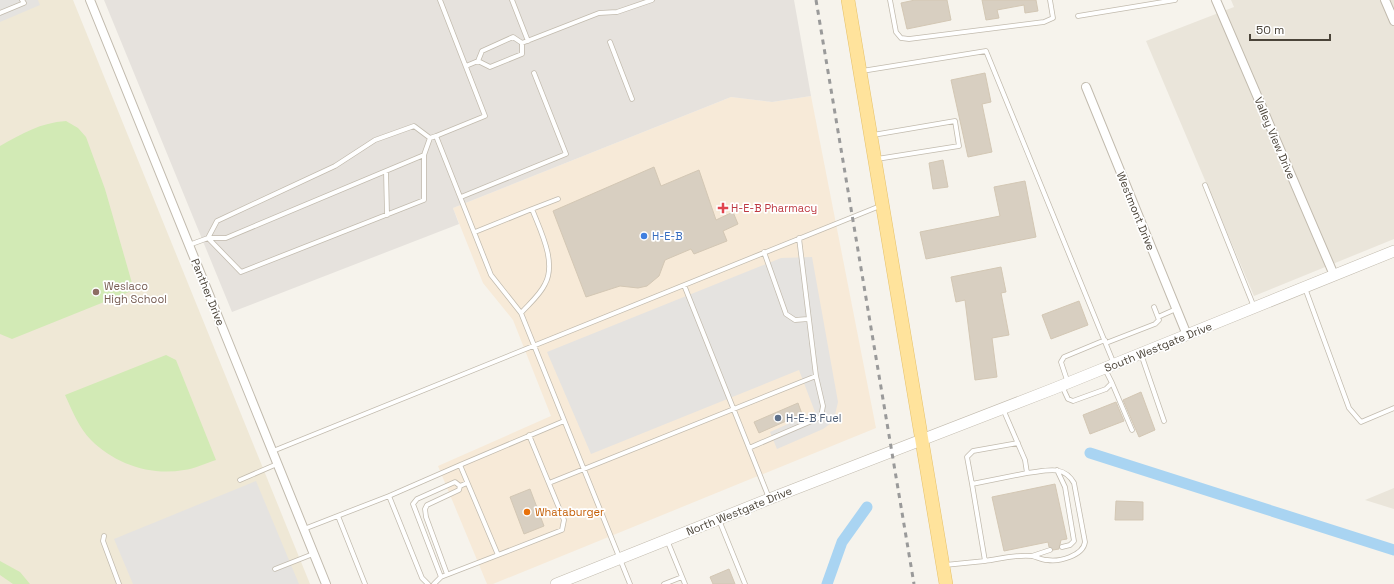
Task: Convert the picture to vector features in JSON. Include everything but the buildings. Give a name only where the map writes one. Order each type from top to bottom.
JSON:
[{"type":"main road","points":[[848,0],[946,584]]},
{"type":"street","name":"Panther Drive","points":[[90,0],[326,584]]},
{"type":"street","points":[[1385,0],[1394,21]]},
{"type":"street","name":"Valley View Drive","points":[[1219,1],[1334,275]]},
{"type":"street","name":"Westmont Drive","points":[[1086,88],[1187,335]]},
{"type":"street","name":"South Westgate Drive","points":[[922,441],[1394,251]]},
{"type":"street","name":"North Westgate Drive","points":[[556,584],[769,499],[922,441]]},
{"type":"lane","points":[[0,13],[24,4],[22,0]]},
{"type":"lane","points":[[430,138],[485,116],[440,0]]},
{"type":"lane","points":[[512,0],[528,41]]},
{"type":"lane","points":[[522,43],[599,13],[617,12],[652,0]]},
{"type":"lane","points":[[890,0],[896,32],[902,38],[909,39],[1044,22],[1053,18],[1050,0]]},
{"type":"lane","points":[[1078,16],[1175,0]]},
{"type":"lane","points":[[466,66],[478,61],[482,51],[513,37],[522,43]]},
{"type":"lane","points":[[610,42],[632,99]]},
{"type":"lane","points":[[478,61],[490,67],[522,54],[522,43]]},
{"type":"lane","points":[[860,71],[986,51],[1106,342],[1112,383],[1132,430]]},
{"type":"lane","points":[[461,197],[566,154],[534,73]]},
{"type":"lane","points":[[871,136],[955,121],[959,146],[874,159]]},
{"type":"lane","points":[[208,238],[217,221],[335,166],[375,140],[414,126],[430,138]]},
{"type":"lane","points":[[436,136],[491,275],[521,313],[630,584]]},
{"type":"lane","points":[[208,238],[241,272],[424,200],[424,155],[430,138]]},
{"type":"lane","points":[[188,245],[208,238],[226,238],[424,155]]},
{"type":"lane","points":[[386,171],[387,215]]},
{"type":"lane","points":[[1205,185],[1254,308]]},
{"type":"lane","points":[[475,232],[558,199]]},
{"type":"lane","points":[[272,451],[882,205]]},
{"type":"lane","points":[[521,313],[546,284],[549,265],[545,243],[532,209]]},
{"type":"lane","points":[[749,448],[821,417],[823,406],[816,376],[799,238]]},
{"type":"lane","points":[[764,252],[786,314],[795,320],[808,319]]},
{"type":"lane","points":[[684,285],[769,499]]},
{"type":"lane","points":[[1304,287],[1349,408],[1361,422],[1394,408]]},
{"type":"lane","points":[[1112,383],[1106,389],[1073,401],[1068,399],[1062,362],[1064,357],[1155,324],[1159,320],[1154,307]]},
{"type":"lane","points":[[1158,317],[1176,309]]},
{"type":"lane","points":[[1141,354],[1164,421]]},
{"type":"lane","points":[[548,482],[816,376]]},
{"type":"lane","points":[[1003,409],[1025,460],[1028,473]]},
{"type":"lane","points":[[304,529],[389,496],[564,421]]},
{"type":"lane","points":[[434,584],[441,577],[447,574],[562,530],[564,520],[529,435]]},
{"type":"lane","points":[[985,561],[968,457],[973,451],[1018,443]]},
{"type":"lane","points":[[240,480],[277,464]]},
{"type":"lane","points":[[460,465],[498,555]]},
{"type":"lane","points":[[972,484],[1057,469],[1069,474],[1074,483],[1085,542],[1084,548],[1073,556],[1047,560],[1032,556]]},
{"type":"lane","points":[[1057,469],[1065,487],[1074,540],[1070,545],[1062,547]]},
{"type":"lane","points":[[441,577],[413,504],[418,499],[455,482],[460,486]]},
{"type":"lane","points":[[447,574],[426,517],[425,509],[427,505],[459,490],[460,486],[467,483]]},
{"type":"lane","points":[[389,496],[422,578],[428,584]]},
{"type":"lane","points":[[338,516],[365,584]]},
{"type":"lane","points":[[719,519],[745,584]]},
{"type":"lane","points":[[104,536],[103,541],[119,584]]},
{"type":"lane","points":[[667,540],[685,584]]},
{"type":"lane","points":[[943,566],[1032,556],[1050,550]]},
{"type":"lane","points":[[276,569],[314,554]]},
{"type":"lane","points":[[664,584],[682,577]]},
{"type":"shaded area","name":"Weslaco High School","points":[[0,0],[73,0],[310,584],[0,584]]},
{"type":"shaded area","points":[[0,0],[38,0],[40,5],[0,22]]},
{"type":"shaded area","points":[[104,0],[794,0],[811,96],[772,102],[731,97],[453,208],[459,224],[232,312]]},
{"type":"shaded area","points":[[1231,0],[1394,0],[1394,239],[1254,296],[1146,41],[1234,7]]},
{"type":"shaded area","points":[[811,96],[876,428],[493,584],[487,584],[438,466],[551,416],[513,320],[483,283],[453,208],[731,97],[772,102]]},
{"type":"shaded area","points":[[812,257],[838,402],[835,415],[830,424],[823,429],[777,449],[770,432],[815,412],[799,370],[591,454],[547,352],[781,258]]},
{"type":"shaded area","points":[[256,481],[299,584],[133,584],[114,539]]},
{"type":"shaded area","points":[[1394,488],[1394,509],[1365,500]]},
{"type":"green space","points":[[66,121],[78,128],[86,137],[105,189],[134,290],[12,339],[0,334],[0,146],[40,126]]},
{"type":"green space","points":[[166,355],[176,360],[216,460],[184,470],[158,471],[146,469],[122,462],[111,456],[91,440],[83,430],[65,395]]},
{"type":"green space","points":[[0,561],[20,572],[30,584],[13,584],[0,575]]},
{"type":"waterway","points":[[1090,453],[1394,550]]},
{"type":"waterway","points":[[827,584],[842,542],[867,507]]},
{"type":"railway","points":[[816,0],[914,584]]},
{"type":"place","name":"H-E-B Pharmacy","points":[[723,208]]},
{"type":"place","name":"H-E-B","points":[[644,236]]},
{"type":"place","name":"Weslaco High School","points":[[96,292]]},
{"type":"place","name":"H-E-B Fuel","points":[[778,418]]},
{"type":"place","name":"Whataburger","points":[[527,512]]}]
